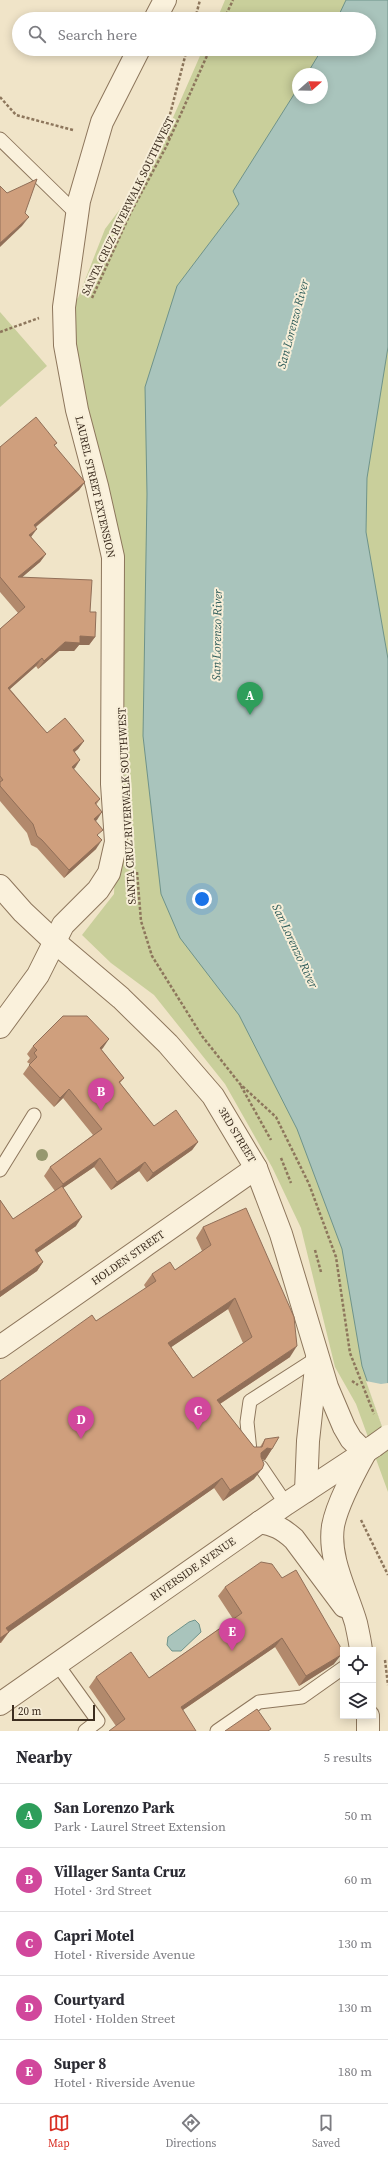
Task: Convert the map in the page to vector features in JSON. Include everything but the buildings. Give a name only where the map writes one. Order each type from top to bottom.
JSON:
[{"type":"street","points":[[159,12],[165,0]]},
{"type":"street","name":"LAUREL STREET EXTENSION","points":[[0,1027],[38,975],[63,925],[98,890],[109,873],[116,842],[112,784],[113,557],[77,410],[65,345],[64,307],[79,201],[102,122],[135,56]]},
{"type":"street","name":"3RD STREET","points":[[0,886],[23,912],[55,942],[121,998],[168,1044],[213,1096],[256,1168],[281,1234],[317,1358],[337,1413],[351,1439],[376,1438]]},
{"type":"street","name":"HOLDEN STREET","points":[[0,1347],[256,1168]]},
{"type":"street","points":[[306,1491],[308,1441],[317,1358]]},
{"type":"street","points":[[360,1647],[356,1624],[337,1566],[332,1542],[333,1525],[352,1480],[376,1438]]},
{"type":"street","name":"RIVERSIDE AVENUE","points":[[0,1704],[306,1491],[376,1438]]},
{"type":"street","points":[[260,1522],[272,1524],[284,1530],[294,1539],[356,1624]]},
{"type":"street","points":[[368,1719],[368,1731]]},
{"type":"lane","points":[[0,139],[77,214]]},
{"type":"lane","points":[[0,1170],[34,1115]]},
{"type":"lane","points":[[250,1451],[247,1422],[250,1401],[317,1358]]},
{"type":"lane","points":[[261,1467],[286,1504]]},
{"type":"lane","points":[[57,1664],[98,1721],[85,1731]]},
{"type":"lane","points":[[217,1731],[259,1702],[302,1697],[340,1670]]},
{"type":"path","points":[[197,12],[200,0]]},
{"type":"path","points":[[227,12],[233,0]]},
{"type":"path","points":[[169,140],[167,126],[186,56]]},
{"type":"path","name":"SANTA CRUZ RIVERWALK SOUTHWEST","points":[[91,301],[130,214],[169,140],[207,56]]},
{"type":"path","points":[[0,97],[16,115],[76,130]]},
{"type":"path","points":[[0,332],[34,321]]},
{"type":"path","name":"SANTA CRUZ RIVERWALK SOUTHWEST","points":[[136,868],[141,921],[152,956],[202,1036],[240,1084],[276,1117],[309,1184],[336,1257],[350,1353],[376,1438]]},
{"type":"path","points":[[352,1480],[360,1520],[388,1575]]},
{"type":"green space","points":[[225,0],[388,0],[388,1492],[356,1404],[335,1367],[301,1228],[272,1167],[225,1084],[154,995],[111,963],[82,935],[114,894],[116,842],[113,557],[64,307],[78,298],[105,229],[151,168],[200,56],[376,56],[376,12],[220,12]]},
{"type":"green space","points":[[0,312],[47,366],[0,407]]},
{"type":"water","name":"San Lorenzo River","points":[[346,0],[388,0],[388,347],[367,478],[366,532],[388,659],[388,1442],[362,1366],[342,1249],[297,1129],[239,1015],[180,938],[161,894],[143,736],[147,494],[145,387],[177,286],[239,204],[233,191],[292,98],[292,104],[328,104],[328,68],[311,68],[318,56],[376,56],[376,12],[340,12]]},
{"type":"water","points":[[195,1620],[199,1624],[201,1632],[181,1651],[172,1651],[167,1645],[168,1637],[189,1622]]},
{"type":"pier","points":[[366,1381],[381,1384],[388,1383],[388,1444]]},
{"type":"place","name":"San Lorenzo Park","points":[[250,715]]},
{"type":"place","name":"Villager Santa Cruz","points":[[101,1111]]},
{"type":"place","name":"Capri Motel","points":[[198,1430]]},
{"type":"place","name":"Courtyard","points":[[81,1439]]},
{"type":"place","name":"Super 8","points":[[232,1651]]}]
